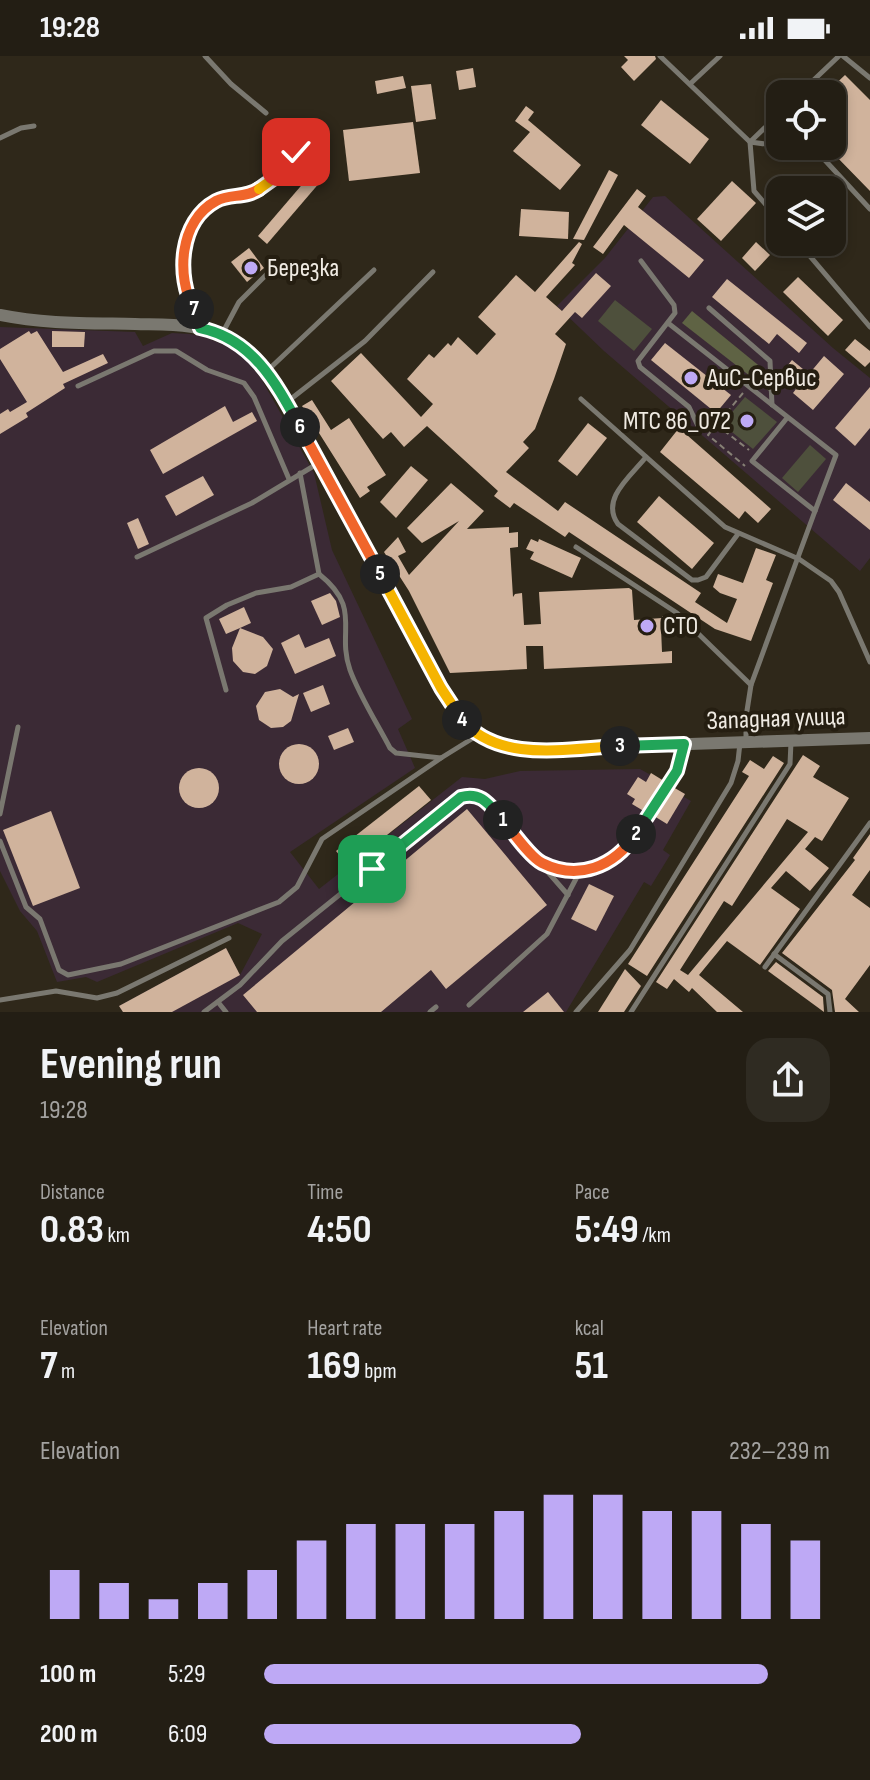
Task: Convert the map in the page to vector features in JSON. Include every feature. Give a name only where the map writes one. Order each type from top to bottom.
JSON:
[{"type":"street","points":[[0,315],[48,322],[200,328],[221,335],[248,351],[267,372],[320,462],[441,688],[459,716],[478,735]]},
{"type":"street","name":"Западная улица","points":[[478,735],[494,744],[527,749],[870,738]]},
{"type":"lane","points":[[205,56],[231,84],[266,113]]},
{"type":"lane","points":[[660,56],[750,142],[766,144]]},
{"type":"lane","points":[[690,84],[720,56]]},
{"type":"lane","points":[[814,80],[841,56],[870,78]]},
{"type":"lane","points":[[0,138],[21,128],[34,126]]},
{"type":"lane","points":[[750,142],[766,127]]},
{"type":"lane","points":[[200,328],[182,281],[189,233],[207,207],[219,199],[248,196],[273,179],[296,152],[295,137]]},
{"type":"lane","points":[[750,142],[754,191],[766,205]]},
{"type":"lane","points":[[825,160],[870,209]]},
{"type":"lane","points":[[810,256],[869,325]]},
{"type":"lane","points":[[641,261],[674,305],[675,313],[638,361],[640,367],[689,407],[699,428]]},
{"type":"lane","points":[[221,335],[239,302],[272,269]]},
{"type":"lane","points":[[267,372],[374,270]]},
{"type":"lane","points":[[286,403],[365,341],[433,272]]},
{"type":"lane","points":[[709,308],[770,361],[772,406]]},
{"type":"lane","points":[[576,1012],[620,964],[731,783],[743,742],[751,685],[836,455],[668,323]]},
{"type":"lane","points":[[78,386],[154,351],[176,351],[207,370],[244,383],[254,397],[289,479]]},
{"type":"lane","points":[[581,399],[725,527],[819,571],[839,592],[870,662]]},
{"type":"lane","points":[[787,418],[754,458],[815,511]]},
{"type":"lane","points":[[646,457],[613,499],[612,515],[618,524],[692,580],[706,577],[738,534]]},
{"type":"lane","points":[[137,557],[252,503],[320,462]]},
{"type":"lane","points":[[300,473],[319,574],[336,589],[346,611],[348,664],[390,748],[396,753],[441,758]]},
{"type":"lane","points":[[576,547],[677,613],[751,685]]},
{"type":"lane","points":[[226,690],[206,618],[256,593],[291,587],[319,574]]},
{"type":"lane","points":[[0,814],[18,727]]},
{"type":"lane","points":[[0,841],[26,907],[40,919],[59,970],[68,975],[105,968],[279,902],[297,887],[322,839],[478,735]]},
{"type":"lane","points":[[631,1012],[790,764],[791,741]]},
{"type":"lane","points":[[540,862],[579,873],[614,858],[626,849],[677,771],[684,744]]},
{"type":"lane","points":[[204,1012],[240,985],[282,941],[461,797],[476,795],[483,798],[568,895]]},
{"type":"lane","points":[[765,967],[870,823]]},
{"type":"lane","points":[[469,1005],[538,945],[556,921],[579,873]]},
{"type":"lane","points":[[0,1000],[56,991],[97,998],[117,993],[229,938]]},
{"type":"lane","points":[[774,954],[828,994],[830,1012]]},
{"type":"lane","points":[[218,1002],[226,1012]]},
{"type":"lane","points":[[430,1012],[436,1007]]},
{"type":"path","points":[[700,411],[717,425],[754,458],[746,466],[708,435],[717,425],[747,388]]},
{"type":"shaded area","name":"АиС-Сервис","points":[[665,196],[870,378],[870,558],[860,571],[604,351],[557,306],[605,258],[653,197]]},
{"type":"shaded area","points":[[0,327],[135,332],[143,346],[172,333],[205,337],[231,348],[249,363],[262,380],[314,473],[332,550],[412,719],[398,729],[415,768],[290,852],[319,889],[462,777],[485,779],[520,771],[640,769],[685,794],[684,797],[691,801],[663,850],[670,855],[651,886],[644,882],[566,1012],[123,1012],[119,1006],[226,948],[240,975],[262,934],[238,923],[97,982],[86,977],[57,982],[37,931],[20,911],[0,871]]},
{"type":"green space","points":[[615,300],[652,329],[634,351],[598,321]]},
{"type":"green space","points":[[692,311],[768,373],[769,391],[682,323]]},
{"type":"green space","points":[[745,397],[777,422],[753,449],[722,424]]},
{"type":"green space","points":[[810,445],[826,459],[798,492],[782,478]]},
{"type":"building","points":[[624,56],[655,56],[656,59],[634,81],[621,67],[628,60]]},
{"type":"building","points":[[473,68],[476,87],[459,90],[456,71]]},
{"type":"building","points":[[845,75],[870,100],[870,191],[840,160],[846,160],[846,80],[840,80]]},
{"type":"building","points":[[403,76],[406,88],[377,94],[375,81]]},
{"type":"building","points":[[431,84],[436,119],[416,122],[411,86]]},
{"type":"building","points":[[661,100],[709,139],[690,164],[641,125]]},
{"type":"building","points":[[526,106],[534,112],[528,120],[581,165],[560,190],[513,151],[530,132],[515,121]]},
{"type":"building","points":[[413,122],[420,173],[349,181],[343,130]]},
{"type":"building","points":[[318,166],[327,174],[267,244],[258,236]]},
{"type":"building","points":[[609,170],[618,175],[584,240],[573,239]]},
{"type":"building","points":[[732,181],[756,203],[721,241],[697,219]]},
{"type":"building","points":[[637,189],[646,196],[638,207],[704,260],[689,278],[624,225],[603,254],[593,247]]},
{"type":"building","points":[[521,209],[569,212],[568,239],[519,236]]},
{"type":"building","points":[[579,242],[582,244],[572,263],[575,265],[546,297],[562,311],[596,273],[611,286],[582,318],[575,312],[555,334],[566,344],[554,379],[535,429],[523,442],[529,448],[506,472],[558,511],[565,502],[701,593],[695,602],[727,623],[737,599],[713,587],[718,574],[743,583],[756,548],[776,555],[766,580],[773,583],[751,641],[715,629],[569,532],[565,537],[514,503],[510,508],[494,496],[498,491],[427,426],[404,447],[391,432],[383,439],[331,381],[361,353],[421,417],[433,404],[407,379],[429,354],[434,358],[458,337],[477,355],[496,334],[478,317],[516,275],[535,292]]},
{"type":"building","points":[[756,242],[769,256],[755,271],[742,258]]},
{"type":"building","points":[[249,248],[264,268],[247,282],[231,262]]},
{"type":"building","points":[[798,277],[843,320],[828,336],[783,292]]},
{"type":"building","points":[[727,279],[807,343],[799,353],[777,334],[769,344],[712,297]]},
{"type":"building","points":[[29,331],[31,334],[37,331],[63,372],[103,354],[108,363],[63,384],[65,388],[0,434],[0,414],[27,402],[0,359],[0,349]]},
{"type":"building","points":[[52,331],[85,332],[84,347],[52,347]]},
{"type":"building","points":[[855,339],[870,351],[870,362],[865,367],[845,350]]},
{"type":"building","name":"АиС-Сервис","points":[[665,343],[731,395],[716,413],[651,360]]},
{"type":"building","points":[[824,356],[844,374],[813,410],[793,393],[796,389],[780,375],[792,360],[809,374]]},
{"type":"building","points":[[870,387],[870,428],[855,446],[835,428]]},
{"type":"building","points":[[312,400],[331,430],[349,418],[386,475],[367,487],[370,491],[360,498],[302,406]]},
{"type":"building","points":[[225,406],[233,422],[252,412],[257,421],[163,474],[150,450]]},
{"type":"building","points":[[588,423],[607,438],[577,476],[558,461]]},
{"type":"building","points":[[679,428],[771,509],[758,523],[745,511],[739,519],[660,452]]},
{"type":"building","points":[[411,466],[428,480],[396,518],[380,502]]},
{"type":"building","points":[[203,476],[214,495],[176,516],[165,496]]},
{"type":"building","points":[[451,483],[484,511],[467,529],[509,527],[509,533],[518,532],[518,547],[510,548],[513,597],[522,593],[524,625],[541,624],[539,592],[629,588],[632,590],[634,620],[673,617],[674,628],[661,628],[662,652],[672,651],[672,663],[544,669],[543,646],[526,646],[527,669],[450,673],[409,591],[384,552],[398,537],[406,552],[398,556],[409,575],[459,521],[422,543],[407,528]]},
{"type":"building","points":[[846,483],[870,502],[870,530],[833,500]]},
{"type":"building","points":[[659,496],[714,543],[692,569],[637,522]]},
{"type":"building","points":[[138,518],[149,544],[138,549],[127,523]]},
{"type":"building","points":[[531,539],[538,542],[539,539],[581,558],[572,578],[530,559],[534,552],[526,549]]},
{"type":"building","points":[[330,593],[336,601],[340,617],[322,625],[311,601]]},
{"type":"building","points":[[244,607],[251,623],[226,634],[219,619]]},
{"type":"building","points":[[240,628],[263,637],[273,649],[267,666],[255,674],[243,672],[233,661],[232,648]]},
{"type":"building","points":[[299,634],[305,648],[329,638],[336,656],[295,674],[281,643]]},
{"type":"building","points":[[323,685],[330,704],[311,712],[303,693]]},
{"type":"building","points":[[280,689],[293,697],[299,694],[291,721],[283,727],[271,728],[259,720],[256,706],[265,692]]},
{"type":"building","points":[[348,728],[354,742],[334,750],[328,736]]},
{"type":"building","points":[[299,744],[313,750],[319,764],[313,778],[299,784],[285,778],[279,764],[285,750]]},
{"type":"building","points":[[803,755],[820,766],[813,777],[849,798],[822,841],[815,837],[805,849],[829,868],[810,891],[786,871],[771,888],[800,909],[760,965],[727,941],[699,975],[743,1012],[717,1012],[692,988],[689,992],[674,979],[667,989],[656,982]],"holes":[[[787,819],[808,832],[688,975],[680,970],[724,901],[732,906]]]},
{"type":"building","points":[[773,756],[784,763],[647,976],[628,964],[749,776],[742,772],[750,760],[764,769]]},
{"type":"building","points":[[199,768],[213,774],[219,788],[213,802],[199,808],[185,802],[179,788],[185,774]]},
{"type":"building","points":[[651,773],[664,781],[642,810],[632,804],[635,799],[627,794],[638,777],[646,782]]},
{"type":"building","points":[[419,786],[431,800],[348,866],[336,851]]},
{"type":"building","points":[[673,787],[685,794],[667,824],[654,816]]},
{"type":"building","points":[[467,809],[547,905],[446,989],[431,970],[381,1012],[257,1012],[243,995]]},
{"type":"building","points":[[51,811],[80,888],[33,906],[3,830]]},
{"type":"building","points":[[870,834],[870,870],[852,895],[870,908],[870,965],[845,999],[859,1012],[835,1012],[832,990],[782,953],[855,860],[853,858]]},
{"type":"building","points":[[589,884],[614,896],[596,931],[571,919]]},
{"type":"building","points":[[226,948],[240,975],[172,1012],[123,1012],[119,1006]]},
{"type":"building","points":[[776,962],[823,997],[824,1012],[768,971]]},
{"type":"building","points":[[625,969],[641,986],[624,1012],[598,1012]]},
{"type":"building","points":[[548,992],[564,1012],[523,1012]]},
{"type":"place","name":"Березка","points":[[251,268]]},
{"type":"place","name":"АиС-Сервис","points":[[691,378]]},
{"type":"place","name":"МТС 86_072","points":[[747,421]]},
{"type":"place","name":"СТО","points":[[647,626]]},
{"type":"route","points":[[296,152],[273,179],[248,196],[219,199],[207,207],[189,233],[182,281],[200,328],[238,343],[270,375],[441,688],[454,710],[474,733],[494,744],[527,749],[684,744],[677,771],[626,849],[614,858],[579,873],[540,862],[483,798],[476,795],[461,797],[372,869]]}]
